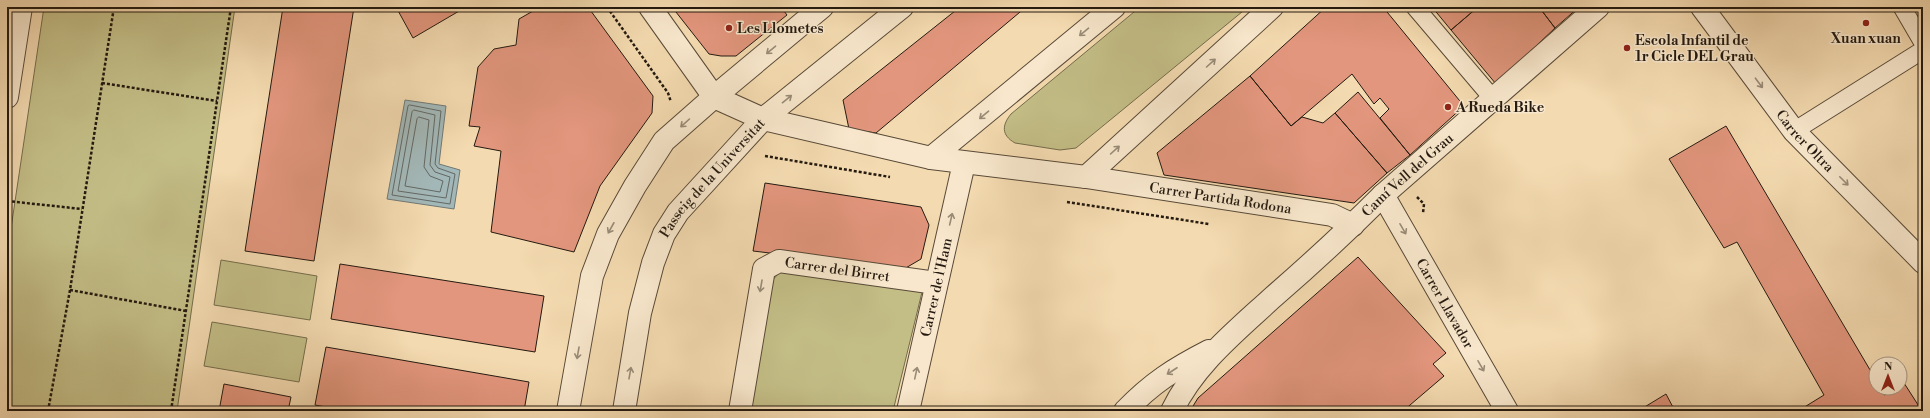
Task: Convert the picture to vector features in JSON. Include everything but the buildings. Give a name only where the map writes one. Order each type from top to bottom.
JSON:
[{"type":"street","points":[[7,98],[22,7]]},
{"type":"street","points":[[650,7],[714,97]]},
{"type":"street","points":[[568,411],[592,276],[608,234],[635,186],[664,141],[714,97],[822,7]]},
{"type":"street","name":"Passeig de la Universitat","points":[[624,411],[640,313],[653,263],[664,234],[678,212],[763,119],[902,7]]},
{"type":"street","points":[[931,158],[1114,7]]},
{"type":"street","points":[[1086,177],[1272,7]]},
{"type":"street","points":[[1415,7],[1494,100]]},
{"type":"street","name":"Camí Vell del Grau","points":[[1172,411],[1189,381],[1219,346],[1353,225],[1384,195],[1494,100],[1598,7]]},
{"type":"street","name":"Carrer Oltra","points":[[1702,7],[1794,131],[1923,262]]},
{"type":"street","points":[[1902,7],[1918,22],[1923,43]]},
{"type":"street","points":[[1794,131],[1923,50]]},
{"type":"street","name":"Carrer Partida Rodona","points":[[714,97],[763,119],[931,158],[1086,177],[1332,215],[1353,225]]},
{"type":"street","name":"Carrer de l'Ham","points":[[908,411],[964,163]]},
{"type":"street","name":"Carrer Llavador","points":[[1384,195],[1507,411]]},
{"type":"street","name":"Carrer del Birret","points":[[740,411],[764,269],[779,262],[936,283]]},
{"type":"street","name":"Camí Vell del Grau","points":[[1124,411],[1157,381],[1175,369],[1219,346]]},
{"type":"path","points":[[48,411],[70,290],[114,7]]},
{"type":"path","points":[[171,411],[231,7]]},
{"type":"path","points":[[606,7],[668,93],[673,108]]},
{"type":"path","points":[[102,83],[217,101]]},
{"type":"path","points":[[7,201],[82,208]]},
{"type":"path","points":[[70,290],[186,311]]},
{"type":"shaded area","points":[[44,7],[235,7],[177,411],[7,411],[7,255]]},
{"type":"shaded area","points":[[1140,7],[1248,7],[1076,148],[1060,150],[1015,143],[1007,137],[1004,130],[1006,122],[1011,114]]},
{"type":"shaded area","points":[[221,260],[317,276],[310,320],[214,305]]},
{"type":"shaded area","points":[[783,268],[923,288],[893,411],[750,411],[772,281]]},
{"type":"shaded area","points":[[212,322],[307,338],[299,382],[204,366]]},
{"type":"water","points":[[405,100],[446,106],[439,164],[460,170],[454,209],[387,199]]},
{"type":"place","name":"Xuan xuan","points":[[1866,23]]},
{"type":"place","name":"Les Llometes","points":[[729,28]]},
{"type":"place","name":"Escola Infantil de 1r Cicle DEL Grau","points":[[1627,48]]},
{"type":"place","name":"A Rueda Bike","points":[[1448,107]]}]
